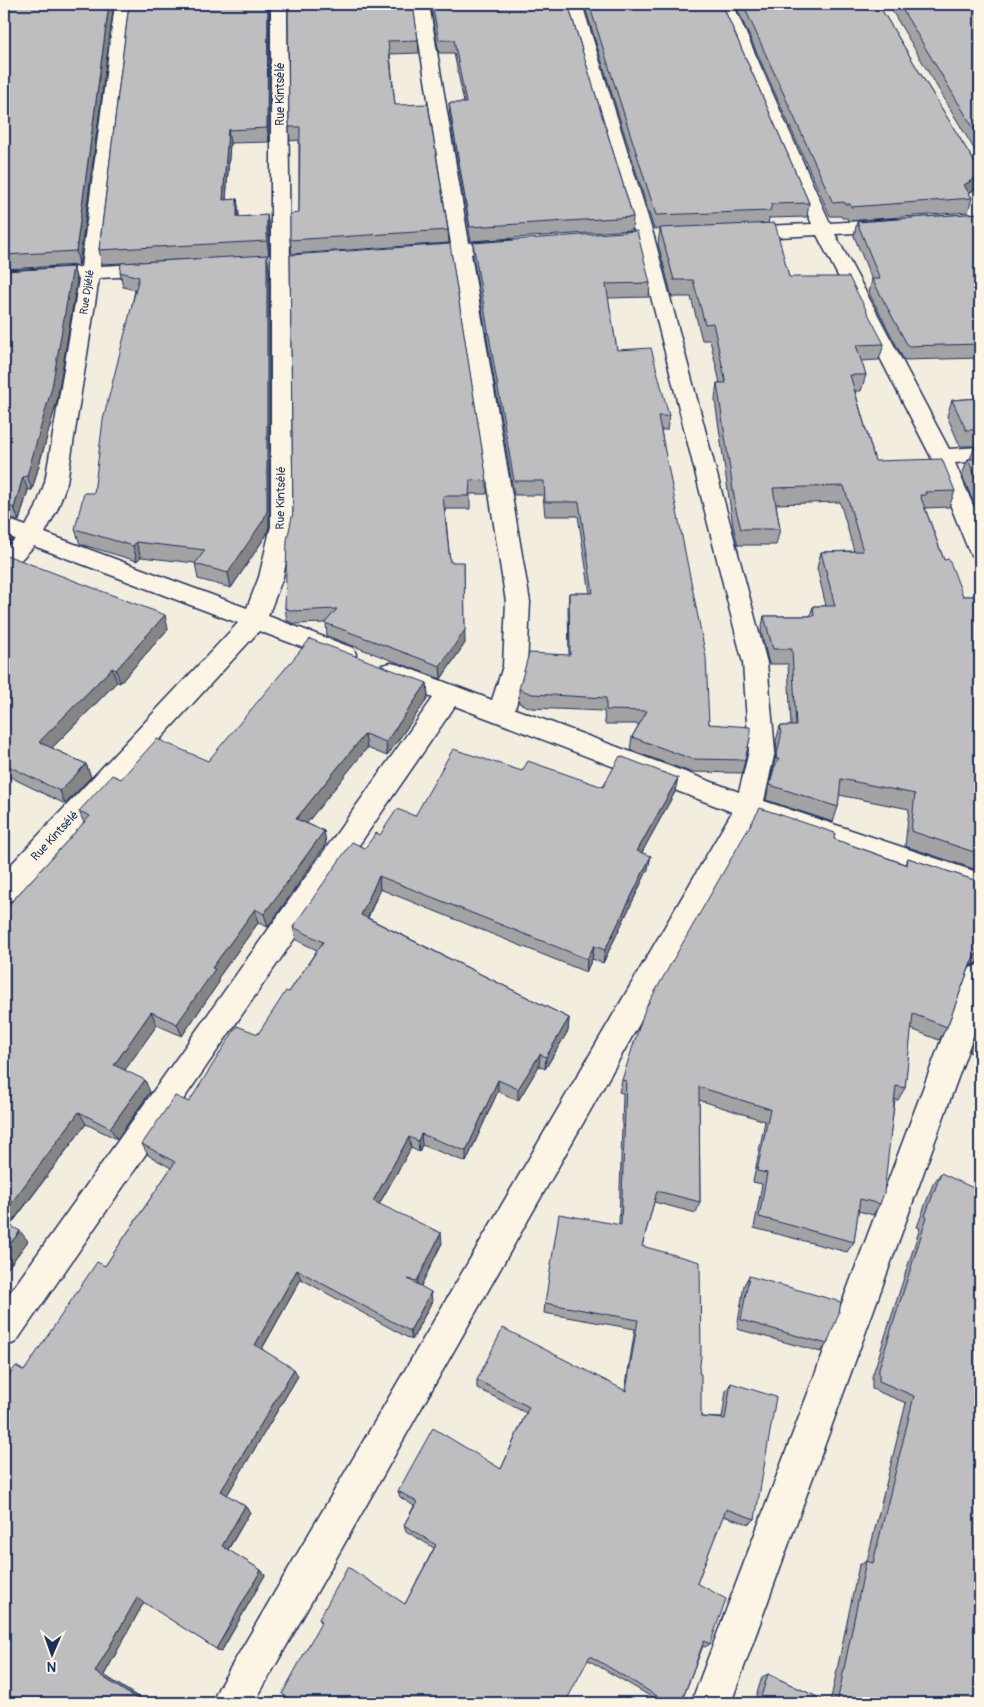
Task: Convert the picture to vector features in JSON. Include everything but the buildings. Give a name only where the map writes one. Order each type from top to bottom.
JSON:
[{"type":"street","name":"Rue Djiélé","points":[[4,563],[31,537],[48,509],[56,482],[90,272],[123,4]]},
{"type":"street","name":"Rue Kintsélé","points":[[4,891],[255,620],[271,577],[282,526],[279,4]]},
{"type":"street","points":[[421,4],[518,602],[514,666],[501,714]]},
{"type":"street","points":[[232,1703],[749,807],[762,751],[755,663],[645,237],[574,4]]},
{"type":"street","points":[[725,4],[824,230],[942,457],[980,549]]},
{"type":"street","points":[[725,234],[824,230],[912,223]]},
{"type":"street","points":[[395,254],[529,244]]},
{"type":"street","points":[[4,277],[176,268]]},
{"type":"street","points":[[942,457],[980,454]]},
{"type":"street","points":[[4,526],[749,807],[980,885]]},
{"type":"street","points":[[4,1330],[450,694]]},
{"type":"street","points":[[711,1703],[980,977]]}]
